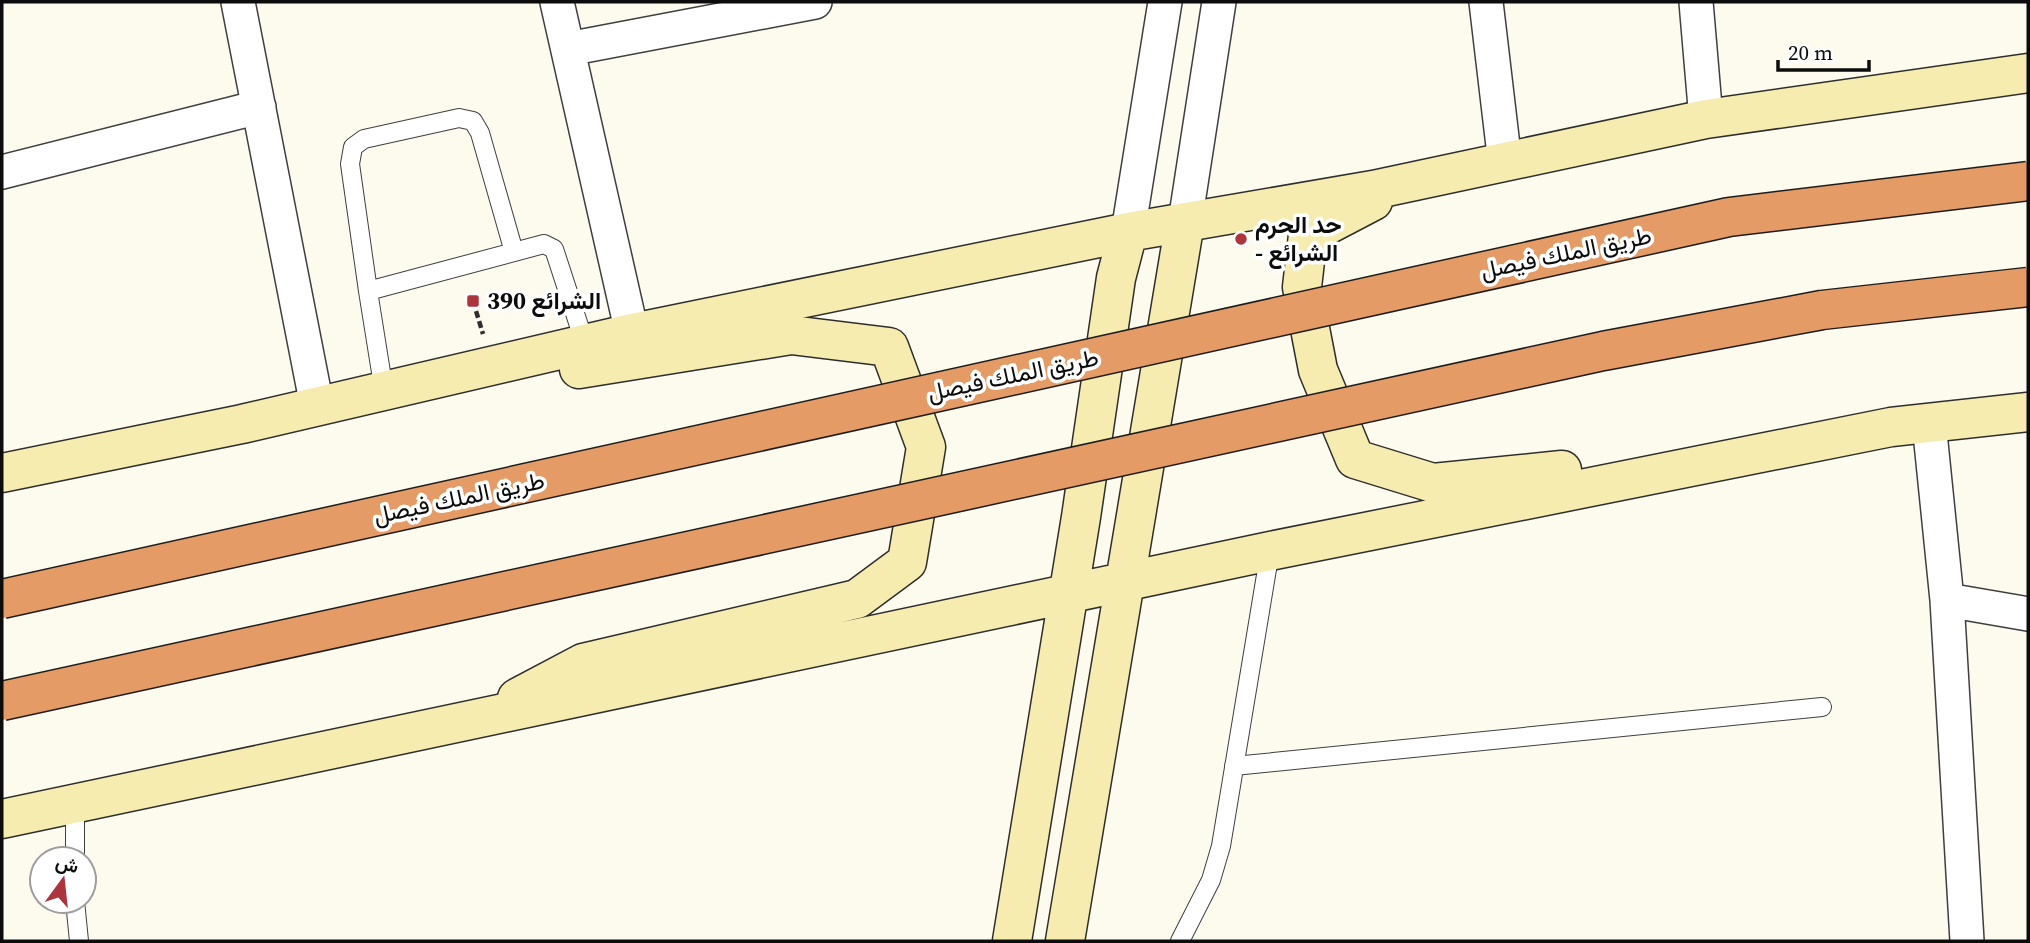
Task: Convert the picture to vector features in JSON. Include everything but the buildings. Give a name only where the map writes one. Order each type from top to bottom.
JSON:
[{"type":"highway","name":"طريق الملك فيصل","points":[[2,599],[1729,217],[2028,181]]},
{"type":"highway","points":[[2,701],[1603,351],[1822,310],[2028,287]]},
{"type":"main road","points":[[2,473],[242,424],[632,333],[1128,232],[1409,182],[1706,119],[2028,73]]},
{"type":"main road","points":[[1409,182],[1308,235],[1302,287],[1318,370],[1355,459],[1433,483],[1784,449]]},
{"type":"main road","points":[[1065,941],[1185,222]]},
{"type":"main road","points":[[1012,941],[1116,278],[1128,232]]},
{"type":"main road","points":[[242,424],[791,335],[889,347],[926,447],[907,562],[857,599],[583,663],[475,720]]},
{"type":"main road","points":[[2,819],[1068,595],[1125,580],[1784,449],[1929,423],[2028,412]]},
{"type":"street","points":[[238,2],[317,406]]},
{"type":"street","points":[[557,2],[632,333]]},
{"type":"street","points":[[568,49],[815,2]]},
{"type":"street","points":[[1128,232],[1165,2]]},
{"type":"street","points":[[1185,222],[1219,2]]},
{"type":"street","points":[[1486,2],[1505,163]]},
{"type":"street","points":[[1696,2],[1706,119]]},
{"type":"street","points":[[2,172],[259,107]]},
{"type":"street","points":[[1929,423],[1947,600],[1967,941]]},
{"type":"street","points":[[1947,600],[2028,614]]},
{"type":"lane","points":[[384,391],[350,164],[353,147],[364,139],[459,118],[473,121],[480,132],[514,252]]},
{"type":"lane","points":[[368,291],[544,244],[554,249],[585,344]]},
{"type":"lane","points":[[1180,941],[1211,880],[1221,846],[1270,551]]},
{"type":"lane","points":[[1234,766],[1822,707]]},
{"type":"lane","points":[[75,804],[75,845]]},
{"type":"lane","points":[[76,915],[79,941]]},
{"type":"place","name":"حد الحرم - الشرائع","points":[[1241,239]]},
{"type":"place","name":"الشرائع 390","points":[[473,301]]}]
